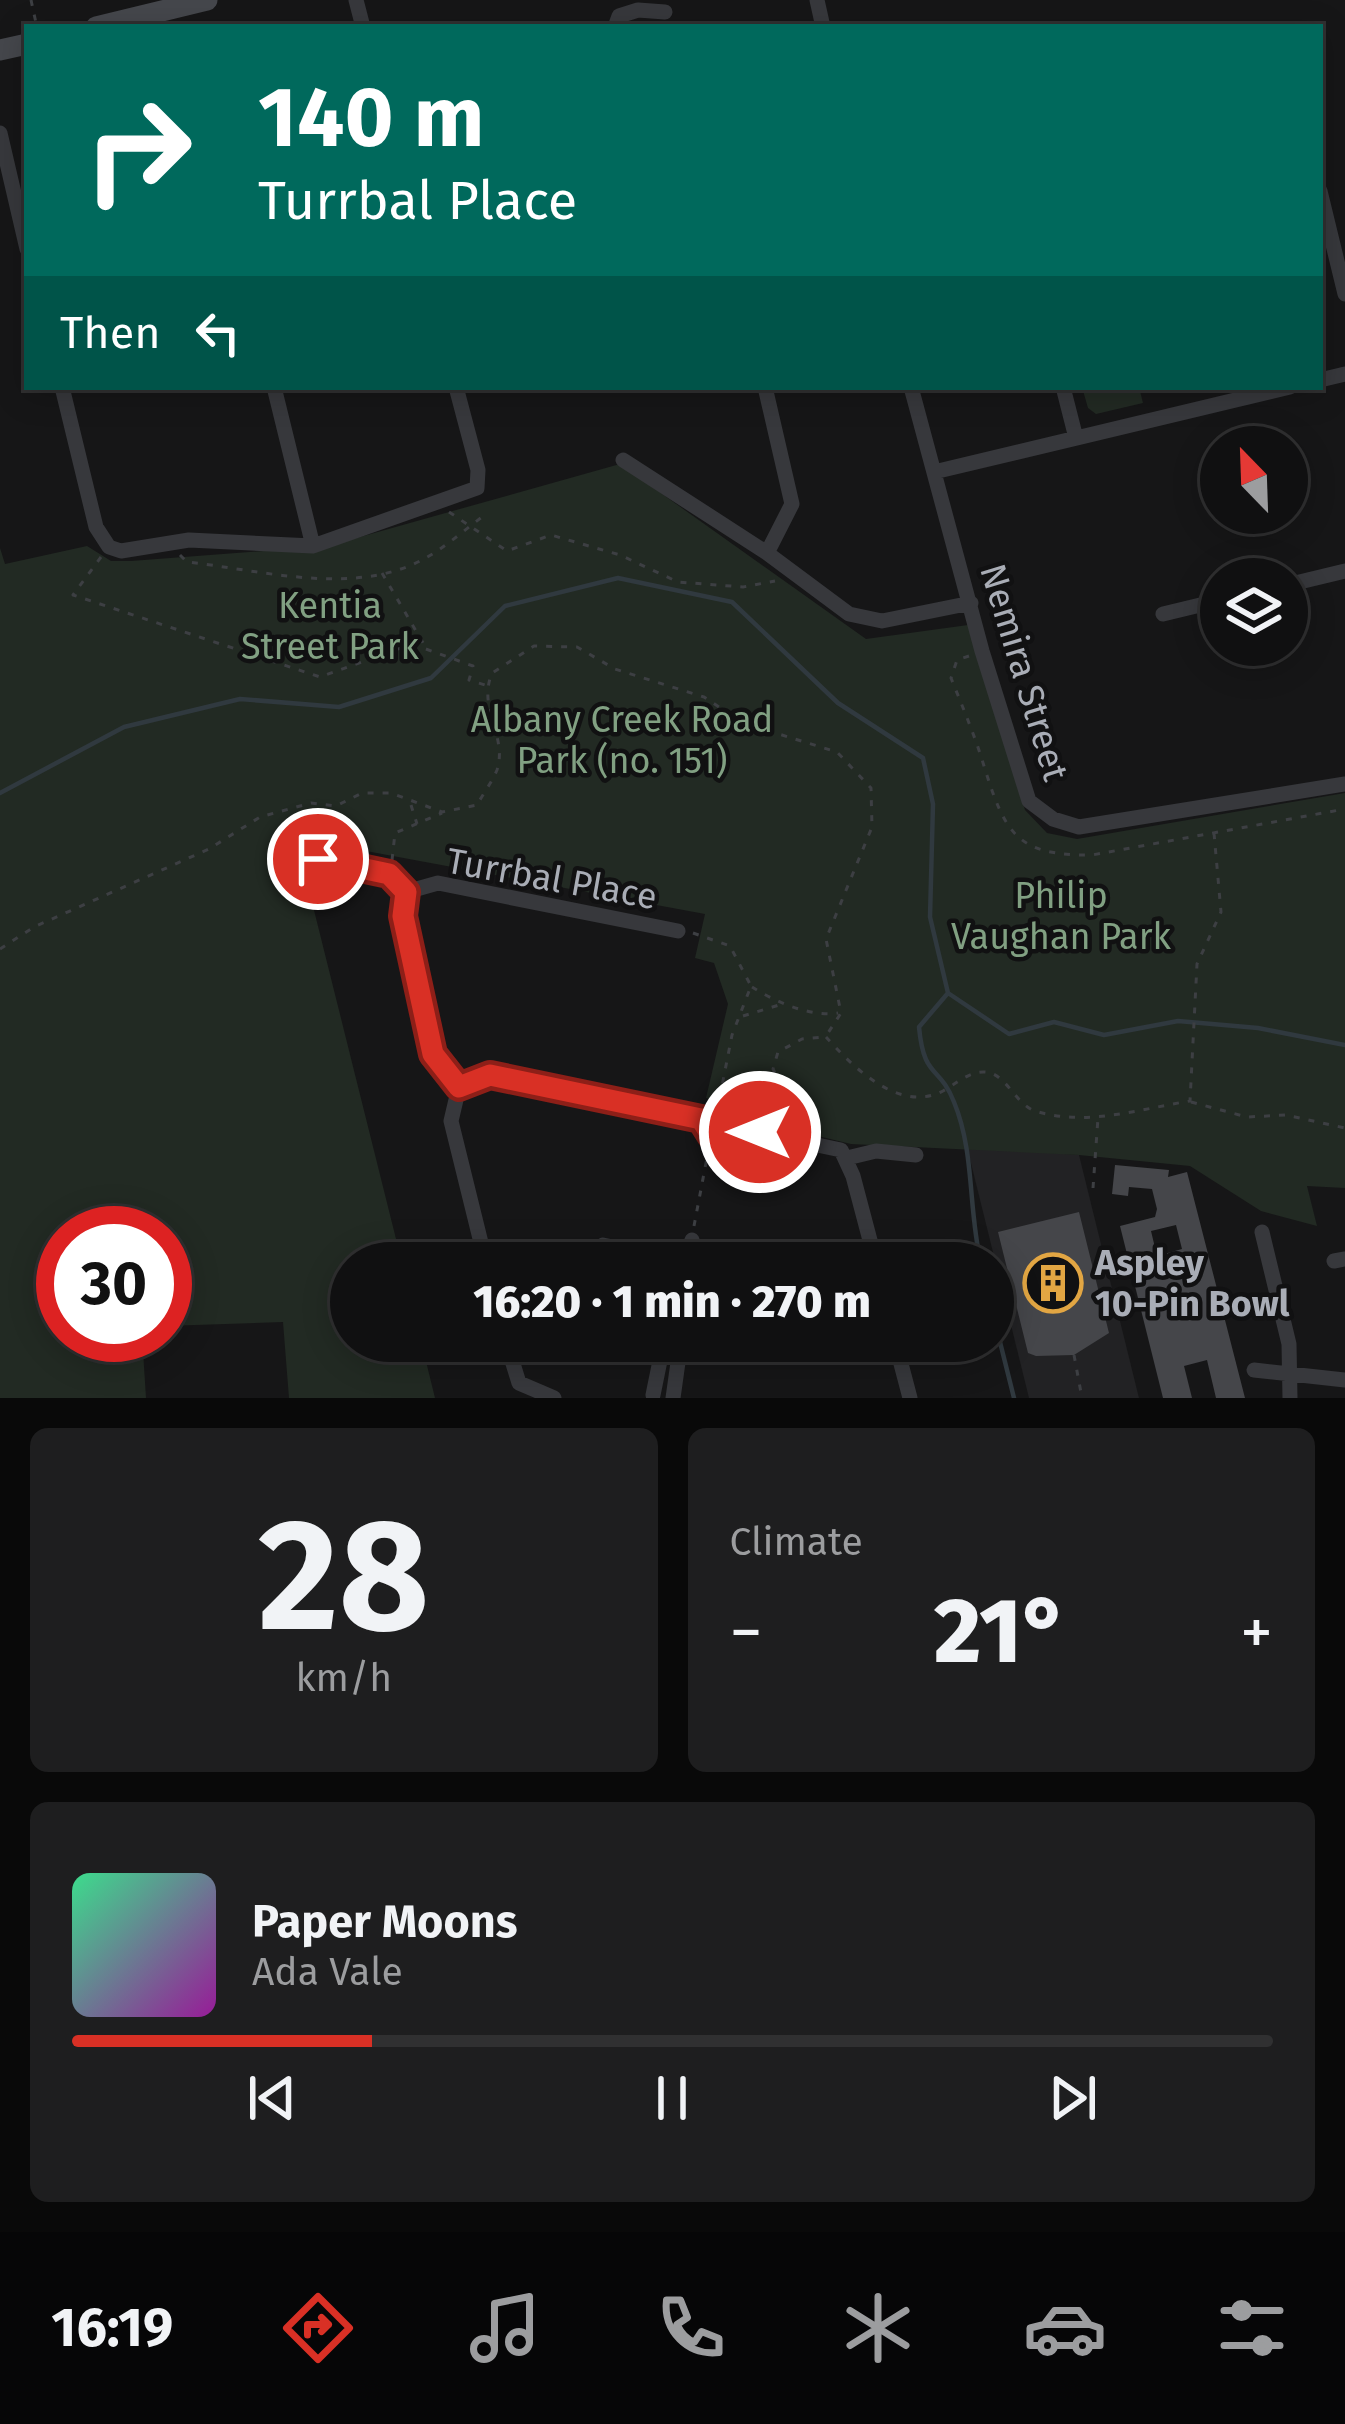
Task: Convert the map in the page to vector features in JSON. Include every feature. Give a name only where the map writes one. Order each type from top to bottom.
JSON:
[{"type":"street","points":[[108,24],[207,0]]},
{"type":"street","points":[[616,24],[620,16],[638,10],[665,12]]},
{"type":"street","points":[[0,133],[24,236]]},
{"type":"street","points":[[1323,203],[1345,294]]},
{"type":"street","points":[[63,390],[96,527],[109,547],[135,550],[189,540],[313,546],[477,488],[478,470],[457,390]]},
{"type":"street","points":[[275,390],[313,546]]},
{"type":"street","points":[[766,390],[792,503],[767,553]]},
{"type":"street","name":"Nemira Street","points":[[912,390],[1029,801],[1052,819],[1079,827],[1345,784]]},
{"type":"street","points":[[1064,390],[1076,438]]},
{"type":"street","points":[[934,472],[1076,438],[1218,395],[1263,390]]},
{"type":"street","points":[[623,460],[767,553],[849,614],[882,621],[971,603]]},
{"type":"street","points":[[1308,580],[1345,571]]},
{"type":"street","points":[[1163,614],[1200,605]]},
{"type":"street","points":[[318,859],[389,874],[406,892]]},
{"type":"street","name":"Turrbal Place","points":[[459,1087],[433,1054],[403,916],[406,892],[438,883],[678,931]]},
{"type":"street","points":[[481,1242],[451,1121],[459,1087],[490,1075],[701,1119],[724,1117],[825,1143],[847,1158],[869,1242]]},
{"type":"street","points":[[701,1119],[711,1135],[724,1117]]},
{"type":"street","points":[[847,1158],[876,1150],[916,1155]]},
{"type":"street","points":[[1262,1232],[1288,1344],[1290,1398]]},
{"type":"street","points":[[512,1362],[519,1383],[554,1398]]},
{"type":"street","points":[[659,1397],[662,1362]]},
{"type":"street","points":[[659,1397],[673,1362]]},
{"type":"street","points":[[901,1362],[910,1398]]},
{"type":"street","points":[[1254,1370],[1345,1380]]},
{"type":"path","points":[[436,502],[507,551],[551,535],[620,555],[678,582],[743,587],[794,577]]},
{"type":"path","points":[[187,562],[322,578],[382,573],[419,561],[482,517]]},
{"type":"path","points":[[109,547],[73,595],[320,677],[412,644],[473,666],[469,680],[486,685]]},
{"type":"path","points":[[382,573],[427,650]]},
{"type":"path","points":[[389,874],[395,833],[442,812],[477,806],[498,767],[497,740],[485,707],[486,685],[492,673],[534,646],[577,647],[615,669],[704,697],[742,723],[837,752],[871,788],[872,826],[826,939],[840,1011],[826,1036],[788,1044],[773,1063],[782,1086]]},
{"type":"path","points":[[0,949],[34,927],[209,849],[260,817],[310,803],[336,806],[362,793],[392,793],[442,812]]},
{"type":"path","points":[[411,802],[417,826]]},
{"type":"path","points":[[1190,1101],[1195,989],[1202,950],[1221,912],[1214,833],[1345,808]]},
{"type":"path","points":[[678,931],[708,934],[730,946],[751,986],[781,1005]]},
{"type":"path","points":[[724,1117],[728,1053],[751,986]]},
{"type":"path","points":[[741,1017],[762,1006],[781,1005],[823,1015],[840,1011]]},
{"type":"path","points":[[826,1036],[876,1084],[900,1092],[940,1093],[966,1077],[992,1073],[1037,1112],[1128,1116],[1190,1101],[1247,1117],[1286,1115],[1345,1128]]},
{"type":"path","points":[[724,1117],[776,1076]]},
{"type":"path","points":[[1093,1188],[1098,1116]]},
{"type":"path","points":[[692,1240],[711,1135]]},
{"type":"path","points":[[1074,1355],[1082,1398]]},
{"type":"shaded area","points":[[967,1147],[1079,1155],[1139,1398],[1029,1398],[1014,1337],[1014,1242],[990,1242]]},
{"type":"green space","points":[[1083,390],[1140,390],[1143,403],[1096,414],[1088,408]]},
{"type":"green space","points":[[620,464],[866,639],[968,625],[1025,810],[1047,833],[1077,839],[1345,793],[1345,1188],[1307,1186],[1317,1226],[1261,1211],[1190,1166],[1079,1155],[851,1144],[743,1118],[726,1103],[706,1098],[728,1004],[714,963],[695,958],[705,914],[296,838],[397,1242],[330,1242],[330,1362],[426,1362],[435,1398],[289,1398],[283,1322],[192,1325],[192,1206],[36,1206],[36,1362],[144,1362],[146,1398],[0,1398],[0,548],[5,564],[87,546],[111,561],[131,561],[328,546]]},
{"type":"building","points":[[1115,1165],[1169,1170],[1168,1177],[1187,1172],[1245,1398],[1216,1398],[1207,1360],[1184,1366],[1192,1398],[1163,1398],[1120,1226],[1155,1217],[1152,1189],[1129,1187],[1128,1196],[1112,1194]],"holes":[[[1176,1225],[1182,1249],[1157,1256],[1151,1231]]]},
{"type":"building","name":"Aspley 10-Pin Bowl","points":[[1079,1212],[1109,1333],[1074,1355],[1028,1353],[1014,1297],[1014,1242],[1000,1242],[998,1232]]},
{"type":"waterway","points":[[0,793],[124,727],[240,699],[339,707],[431,678],[505,606],[618,578],[732,602],[838,703],[923,758],[933,804],[930,917],[948,993],[1009,1034],[1054,1022],[1104,1035],[1178,1021],[1258,1028],[1345,1045]]},
{"type":"waterway","points":[[948,993],[919,1027],[924,1056],[948,1090],[961,1121],[977,1242]]},
{"type":"waterway","points":[[1005,1362],[1014,1398]]},
{"type":"place","name":"Aspley 10-Pin Bowl","points":[[1053,1283]]},
{"type":"route","points":[[318,859],[389,874],[406,892],[403,916],[433,1054],[459,1087],[490,1075],[701,1119],[711,1135],[721,1134],[727,1126],[760,1132]]},
{"type":"park label","name":"Kentia Street Park","points":[[330,626]]},
{"type":"park label","name":"Albany Creek Road Park (no. 151)","points":[[622,740]]},
{"type":"park label","name":"Philip Vaughan Park","points":[[1061,916]]}]
